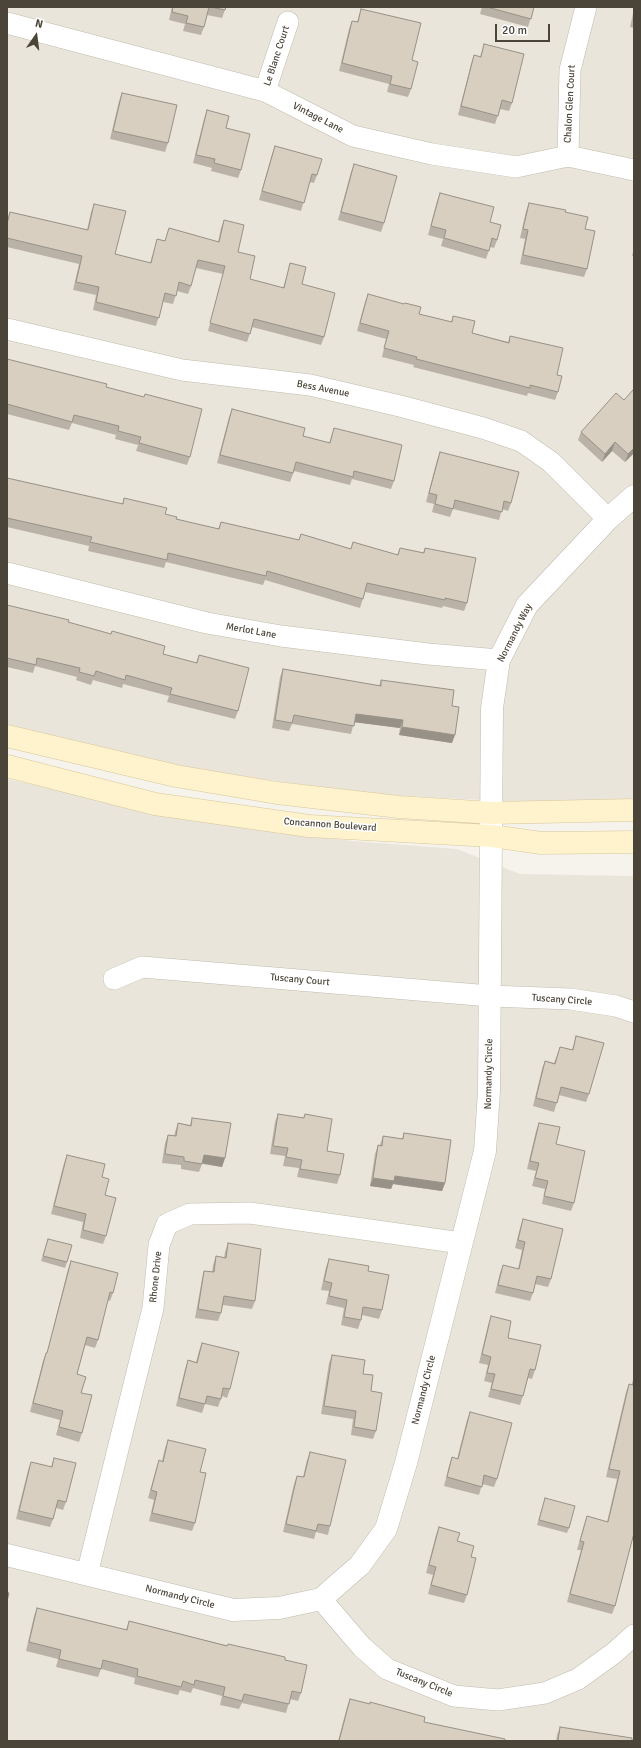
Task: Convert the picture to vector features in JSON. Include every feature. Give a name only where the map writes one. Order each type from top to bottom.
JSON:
[{"type":"main road","points":[[7,736],[176,776],[276,793],[399,807],[492,813],[634,810]]},
{"type":"main road","name":"Concannon Boulevard","points":[[7,766],[156,804],[309,826],[492,836],[541,843],[634,842]]},
{"type":"street","name":"Chalon Glen Court","points":[[568,156],[570,70],[586,7]]},
{"type":"street","name":"Le Blanc Court","points":[[265,91],[288,22]]},
{"type":"street","name":"Vintage Lane","points":[[7,23],[265,91],[353,136],[432,154],[516,167],[568,156],[634,170]]},
{"type":"street","name":"Bess Avenue","points":[[7,329],[182,370],[310,385],[400,406],[491,431],[521,441],[551,462],[608,519]]},
{"type":"street","name":"Normandy Way","points":[[492,836],[492,708],[499,660],[527,605],[608,519],[634,496]]},
{"type":"street","name":"Merlot Lane","points":[[7,573],[207,624],[281,636],[428,654],[499,660]]},
{"type":"street","name":"Normandy Circle","points":[[7,1555],[233,1610],[279,1608],[321,1599],[360,1565],[386,1529],[406,1463],[485,1151],[489,1091],[492,836]]},
{"type":"street","name":"Tuscany Court","points":[[114,979],[142,966],[490,996]]},
{"type":"street","name":"Tuscany Circle","points":[[490,996],[570,999],[616,1006],[634,1012]]},
{"type":"street","name":"Rhone Drive","points":[[87,1574],[152,1308],[159,1245],[167,1224],[190,1214],[250,1213],[461,1243]]},
{"type":"street","name":"Tuscany Circle","points":[[321,1599],[362,1647],[387,1669],[454,1696],[498,1700],[545,1693],[578,1679],[614,1653],[634,1636]]},
{"type":"shaded area","points":[[7,7],[634,7],[634,800],[536,803],[372,794],[218,773],[145,760],[7,728]]},
{"type":"shaded area","points":[[7,779],[205,822],[352,841],[457,849],[520,874],[634,876],[634,1741],[7,1741]]},
{"type":"building","points":[[173,7],[209,7],[204,27],[186,23],[188,16],[172,12]]},
{"type":"building","points":[[211,7],[226,7],[225,10]]},
{"type":"building","points":[[487,7],[534,7],[531,19]]},
{"type":"building","points":[[361,9],[421,23],[412,60],[418,62],[411,89],[390,84],[392,76],[342,63],[352,21],[358,22]]},
{"type":"building","points":[[484,44],[524,54],[512,103],[502,100],[498,116],[461,106],[474,55],[481,57]]},
{"type":"building","points":[[122,93],[177,105],[168,143],[113,131]]},
{"type":"building","points":[[207,110],[229,116],[226,128],[250,134],[241,170],[214,163],[215,159],[196,155]]},
{"type":"building","points":[[275,146],[322,159],[317,175],[312,174],[304,203],[262,191]]},
{"type":"building","points":[[354,164],[397,176],[384,223],[341,212]]},
{"type":"building","points":[[440,193],[494,207],[490,222],[501,225],[497,240],[492,238],[489,251],[444,238],[446,230],[431,226]]},
{"type":"building","points":[[529,203],[566,210],[565,212],[588,217],[585,229],[595,231],[587,269],[523,255],[528,230],[523,229]]},
{"type":"building","points":[[94,204],[126,211],[115,254],[151,263],[157,239],[165,241],[169,228],[219,242],[224,220],[244,225],[238,252],[255,256],[250,279],[284,288],[290,263],[306,267],[302,284],[335,293],[324,337],[254,319],[250,334],[210,323],[225,266],[198,260],[191,286],[179,282],[176,296],[165,293],[159,318],[96,302],[99,287],[76,282],[82,256],[7,238],[7,224],[10,212],[88,230]]},
{"type":"building","points":[[368,294],[421,307],[419,314],[452,322],[453,316],[475,321],[472,333],[509,343],[510,336],[563,348],[557,375],[562,376],[558,392],[530,385],[530,388],[416,359],[417,357],[384,348],[389,331],[360,323]]},
{"type":"building","points":[[7,359],[107,384],[106,387],[144,397],[145,394],[202,409],[190,457],[139,443],[141,437],[118,431],[119,426],[74,415],[72,422],[7,404]]},
{"type":"building","points":[[633,390],[634,448],[628,454],[615,442],[605,454],[581,432],[616,393],[624,400]]},
{"type":"building","points":[[232,409],[305,428],[303,436],[330,443],[334,428],[402,445],[394,481],[354,471],[353,477],[296,462],[293,473],[220,455]]},
{"type":"building","points":[[440,452],[519,472],[511,503],[504,501],[502,512],[455,500],[453,509],[435,504],[437,495],[429,493]]},
{"type":"building","points":[[7,478],[123,504],[124,498],[167,508],[165,514],[177,517],[176,519],[219,529],[221,522],[299,540],[301,534],[351,549],[353,542],[398,555],[400,548],[424,553],[425,548],[476,558],[467,603],[445,598],[445,600],[367,583],[363,599],[267,571],[266,576],[168,553],[167,560],[90,542],[92,537],[7,518]]},
{"type":"building","points":[[7,605],[69,620],[68,622],[111,634],[112,631],[165,646],[163,654],[197,663],[199,655],[249,668],[238,711],[170,694],[172,688],[126,675],[125,680],[96,671],[94,676],[79,672],[80,668],[37,658],[36,665],[7,658]]},
{"type":"building","points":[[283,669],[381,686],[381,680],[454,690],[452,706],[459,707],[455,735],[402,727],[403,720],[356,714],[354,726],[294,715],[292,723],[275,720]]},
{"type":"building","points":[[576,1036],[604,1043],[589,1094],[561,1087],[557,1103],[536,1098],[545,1061],[555,1064],[560,1047],[573,1050]]},
{"type":"building","points":[[278,1114],[304,1118],[305,1114],[332,1119],[327,1151],[344,1154],[340,1175],[300,1169],[302,1160],[286,1157],[288,1148],[273,1146]]},
{"type":"building","points":[[192,1118],[231,1123],[225,1158],[204,1155],[202,1164],[184,1161],[184,1157],[165,1154],[168,1135],[176,1136],[178,1123],[191,1126]]},
{"type":"building","points":[[539,1123],[560,1127],[556,1144],[585,1151],[574,1203],[544,1196],[548,1181],[535,1178],[539,1163],[530,1161]]},
{"type":"building","points":[[404,1133],[451,1140],[445,1183],[395,1176],[394,1181],[373,1178],[378,1145],[382,1146],[383,1136],[403,1139]]},
{"type":"building","points":[[67,1155],[105,1164],[102,1177],[109,1179],[105,1195],[116,1198],[106,1236],[83,1230],[86,1214],[54,1206]]},
{"type":"building","points":[[523,1219],[563,1229],[551,1279],[537,1276],[533,1293],[498,1285],[503,1265],[519,1269],[525,1242],[518,1240]]},
{"type":"building","points":[[48,1239],[72,1245],[67,1262],[43,1256]]},
{"type":"building","points":[[228,1243],[261,1249],[255,1301],[224,1296],[221,1313],[198,1309],[204,1271],[214,1272],[216,1256],[226,1258]]},
{"type":"building","points":[[329,1259],[369,1266],[368,1271],[389,1275],[382,1310],[363,1307],[361,1320],[344,1317],[347,1300],[329,1296],[332,1283],[324,1281]]},
{"type":"building","points":[[71,1261],[118,1273],[113,1293],[110,1292],[98,1340],[87,1337],[77,1374],[86,1377],[81,1393],[92,1395],[82,1433],[59,1427],[63,1411],[33,1403]]},
{"type":"building","points":[[491,1316],[511,1321],[508,1338],[541,1345],[535,1370],[530,1369],[523,1396],[491,1389],[495,1374],[487,1373],[491,1357],[482,1354]]},
{"type":"building","points":[[202,1343],[239,1352],[230,1389],[223,1388],[221,1399],[207,1396],[205,1404],[179,1398],[188,1360],[197,1363]]},
{"type":"building","points":[[332,1355],[365,1360],[363,1374],[373,1375],[371,1391],[382,1393],[376,1431],[354,1427],[356,1411],[324,1406]]},
{"type":"building","points":[[634,1379],[634,1533],[615,1606],[570,1594],[584,1542],[580,1541],[587,1516],[608,1522],[620,1471],[609,1469],[629,1384],[633,1385]]},
{"type":"building","points":[[470,1412],[512,1423],[497,1479],[484,1475],[482,1487],[447,1477],[452,1457],[458,1459]]},
{"type":"building","points":[[168,1440],[206,1449],[200,1472],[206,1473],[195,1523],[152,1513],[157,1492],[151,1490],[159,1460],[163,1462]]},
{"type":"building","points":[[310,1452],[346,1460],[330,1526],[318,1524],[316,1531],[286,1524],[297,1476],[304,1477]]},
{"type":"building","points":[[54,1458],[76,1463],[66,1502],[58,1500],[53,1519],[19,1511],[31,1462],[52,1467]]},
{"type":"building","points":[[545,1498],[575,1506],[569,1528],[539,1520]]},
{"type":"building","points":[[439,1527],[460,1533],[457,1541],[474,1546],[471,1557],[476,1558],[467,1595],[431,1585],[436,1567],[429,1565]]},
{"type":"building","points":[[37,1608],[127,1630],[129,1621],[227,1646],[228,1644],[285,1657],[285,1660],[307,1665],[301,1693],[292,1691],[289,1704],[244,1694],[242,1701],[223,1696],[225,1687],[195,1680],[194,1685],[183,1681],[181,1687],[137,1676],[138,1669],[103,1660],[101,1669],[59,1659],[61,1650],[29,1642]]},
{"type":"building","points":[[350,1699],[370,1704],[370,1702],[425,1717],[424,1722],[505,1739],[505,1741],[339,1741]]},
{"type":"building","points":[[560,1727],[632,1738],[632,1741],[558,1741]]}]
